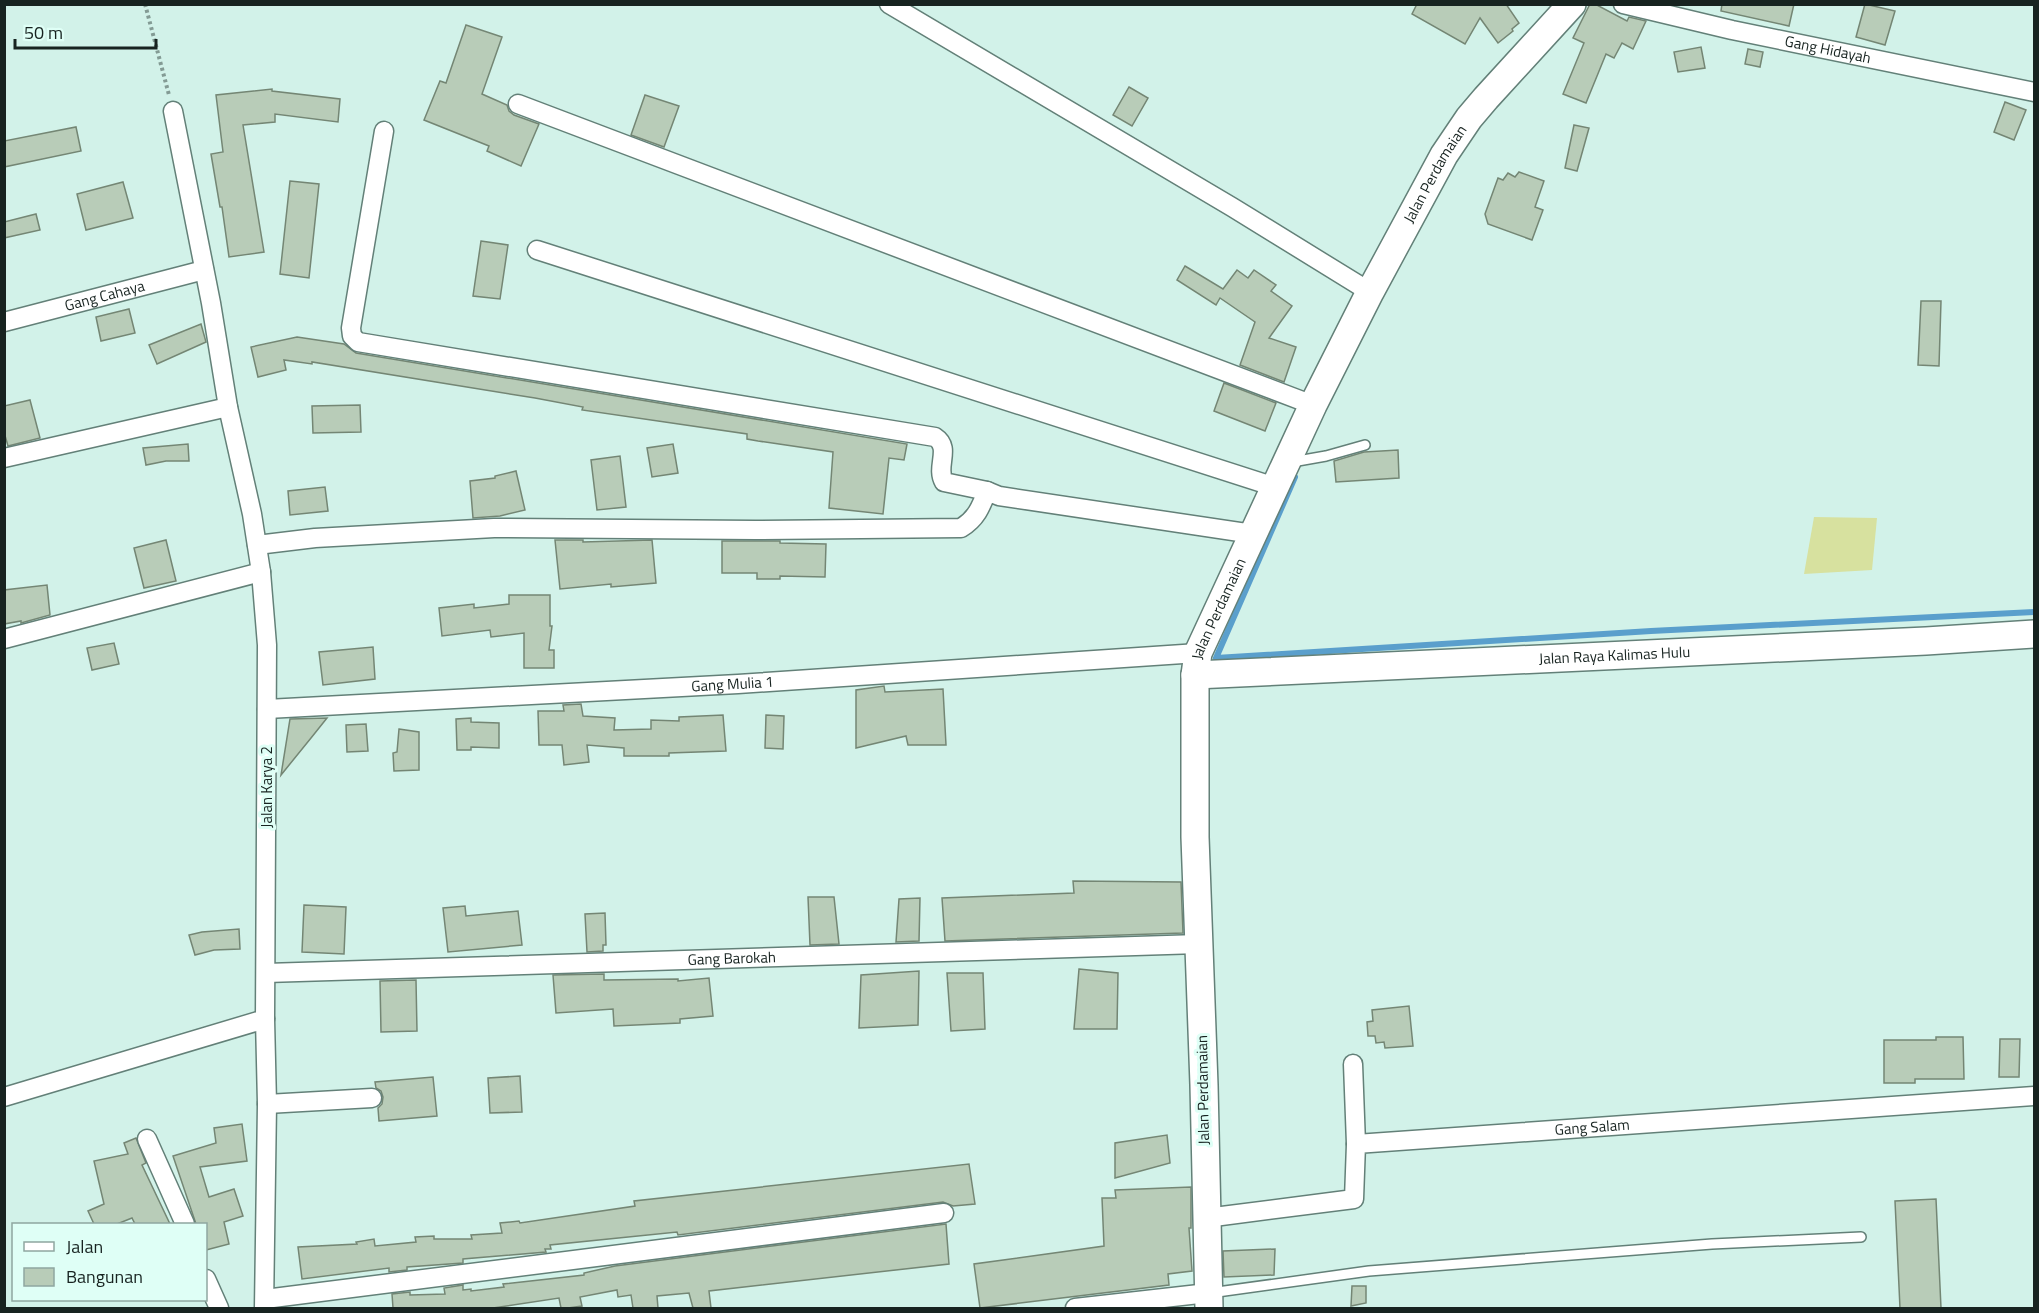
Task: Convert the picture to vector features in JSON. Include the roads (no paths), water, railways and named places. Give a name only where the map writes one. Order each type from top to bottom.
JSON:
[{"type":"street","points":[[889,4],[1232,207],[1370,292]]},
{"type":"street","name":"Gang Hidayah","points":[[1623,4],[1732,30],[2034,92]]},
{"type":"street","name":"Jalan Perdamaian","points":[[1208,1301],[1204,1085],[1195,837],[1196,664],[1313,405],[1370,292],[1444,155],[1469,118],[1566,6]]},
{"type":"street","points":[[518,104],[1313,405]]},
{"type":"street","name":"Jalan Karya 2","points":[[173,111],[228,407],[257,545],[267,645],[265,1304]]},
{"type":"street","points":[[384,131],[351,328],[352,336],[358,342],[935,437],[944,446],[941,473],[945,482],[987,491],[999,496],[1253,534]]},
{"type":"street","points":[[537,250],[1275,487]]},
{"type":"street","name":"Gang Cahaya","points":[[4,322],[204,270]]},
{"type":"street","points":[[4,458],[228,407]]},
{"type":"street","points":[[257,545],[315,538],[494,528],[744,530],[961,528],[969,523],[978,512],[987,491]]},
{"type":"street","points":[[4,639],[261,572]]},
{"type":"street","name":"Jalan Raya Kalimas Hulu","points":[[1196,664],[1926,641],[2034,634]]},
{"type":"street","name":"Gang Mulia 1","points":[[267,709],[738,684],[1196,664]]},
{"type":"street","name":"Gang Barokah","points":[[266,973],[1199,944]]},
{"type":"street","points":[[4,1097],[265,1019]]},
{"type":"street","points":[[1206,1218],[1354,1199],[1356,1143],[1353,1064]]},
{"type":"street","name":"Gang Salam","points":[[1356,1143],[2034,1096]]},
{"type":"street","points":[[267,1104],[372,1098]]},
{"type":"street","points":[[147,1139],[185,1223]]},
{"type":"street","points":[[265,1304],[944,1213]]},
{"type":"street","points":[[207,1281],[219,1308]]},
{"type":"street","points":[[1075,1308],[1208,1301]]},
{"type":"lane","points":[[1288,462],[1300,462],[1365,445]]},
{"type":"lane","points":[[1208,1301],[1380,1270],[1700,1245],[1861,1237]]},
{"type":"waterway","points":[[1295,477],[1216,658],[1651,631],[2034,612]]}]
